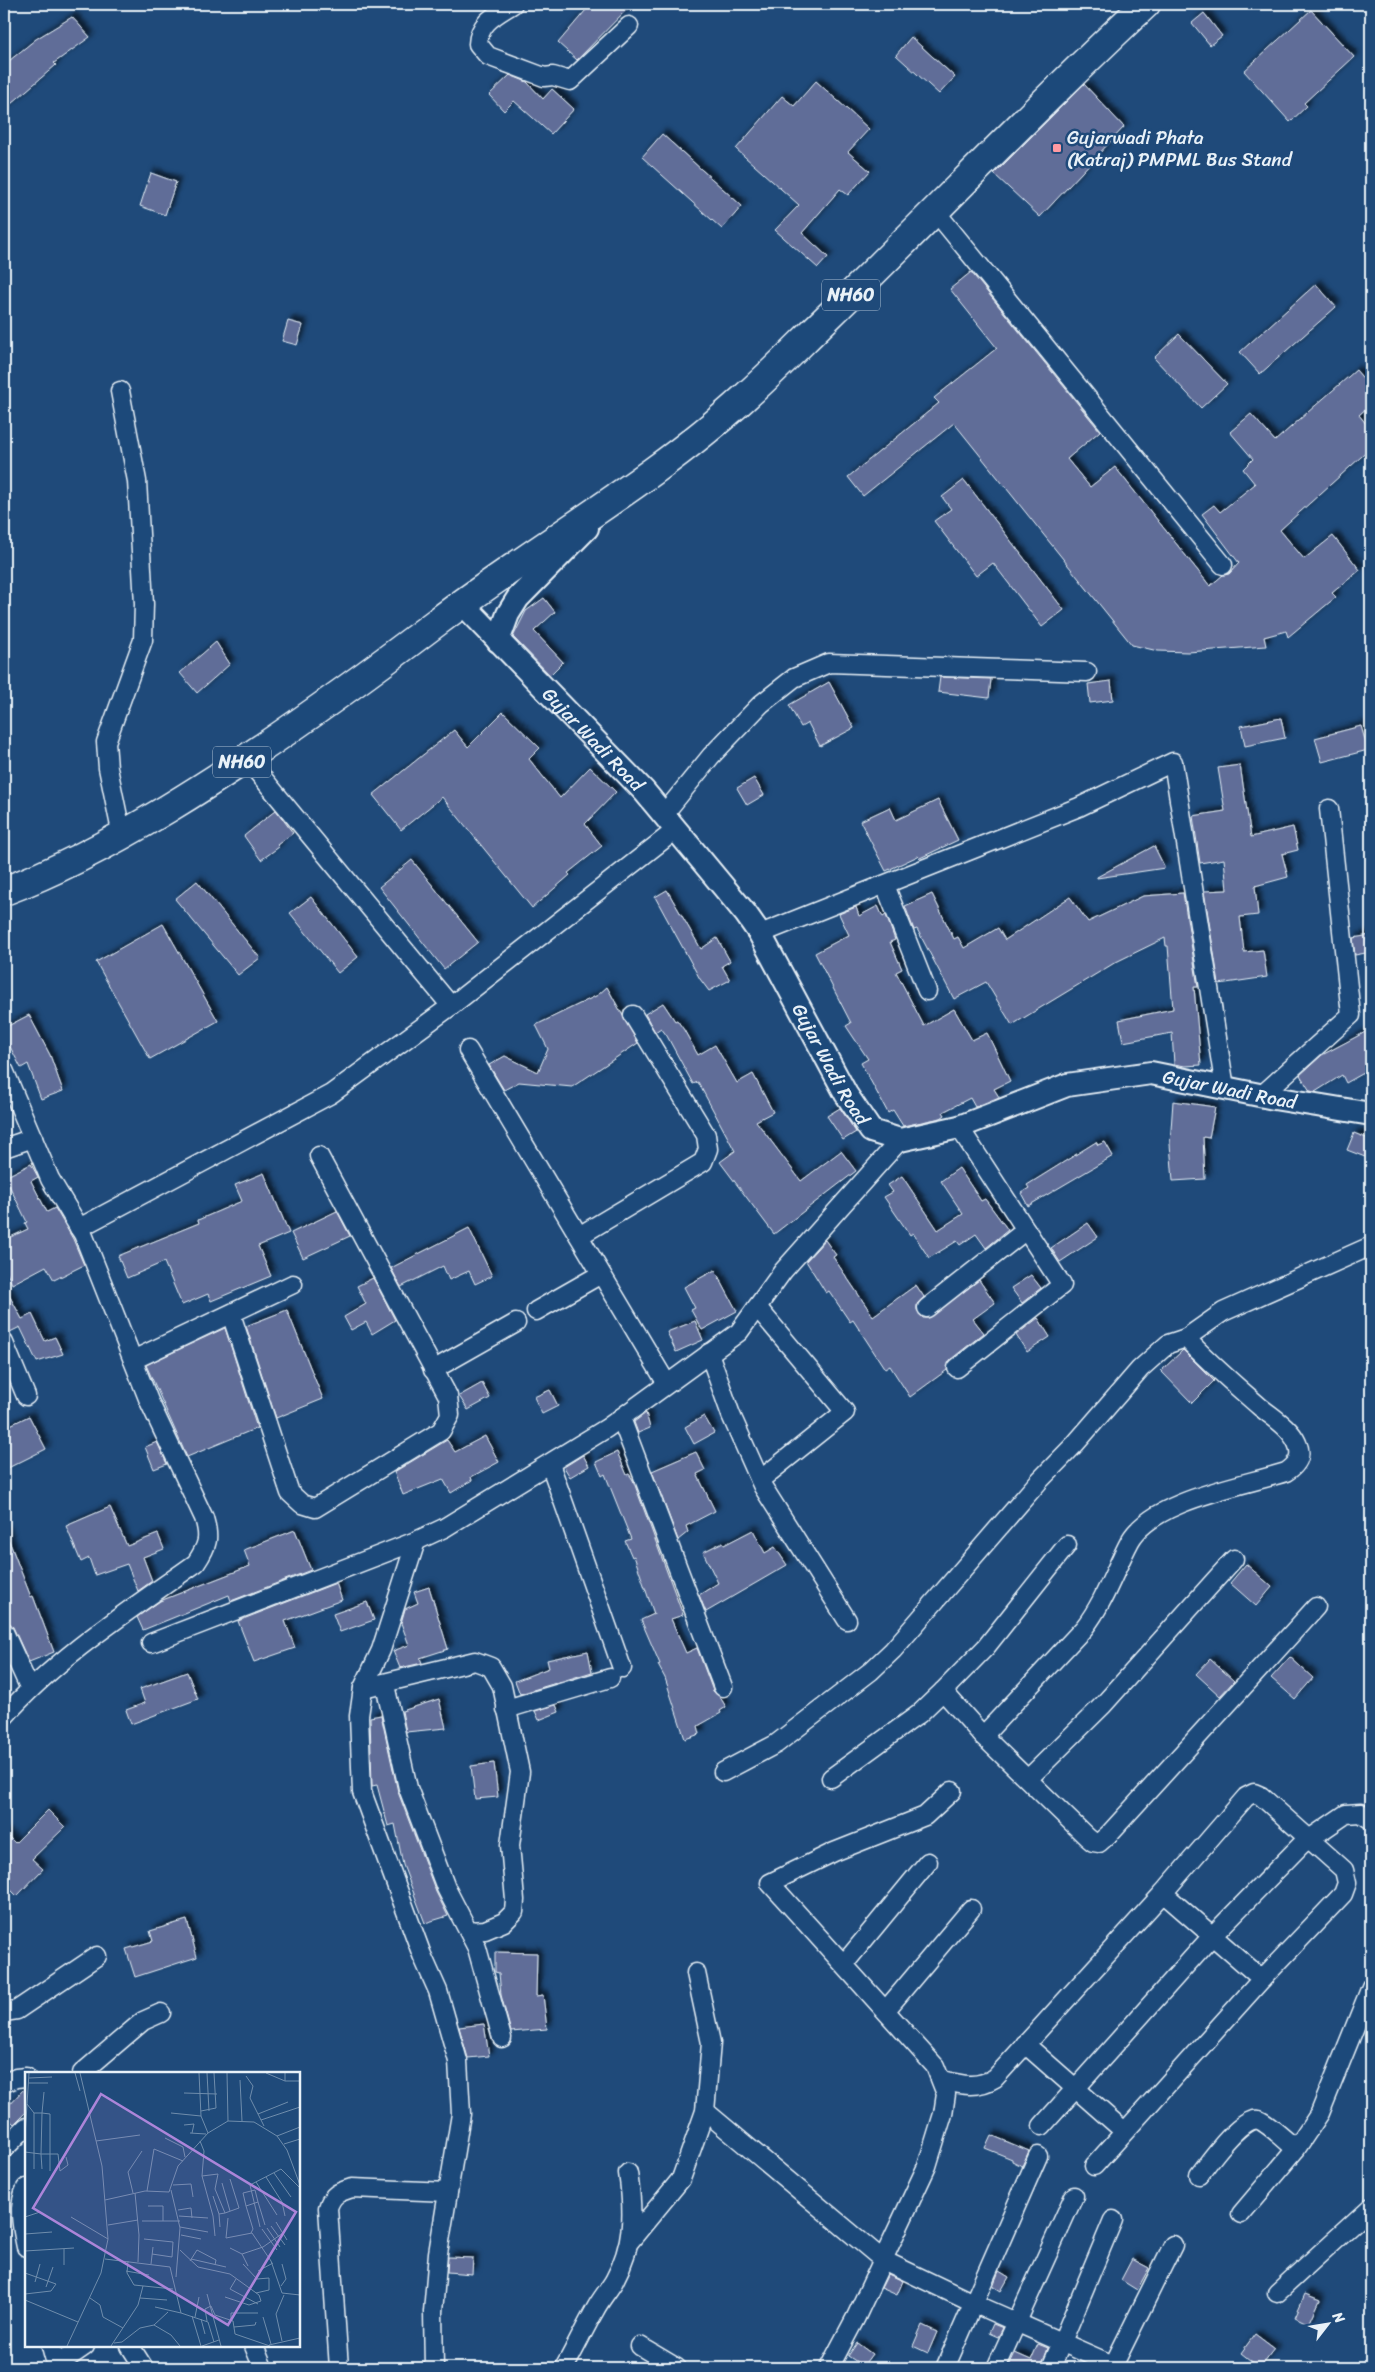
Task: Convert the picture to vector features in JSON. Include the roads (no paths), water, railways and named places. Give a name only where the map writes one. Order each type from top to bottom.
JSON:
[{"type":"highway","name":"NH60","points":[[4,891],[60,869],[122,836],[247,760],[358,682],[462,603],[631,486],[744,399],[936,212],[1080,66],[1146,4]]},
{"type":"street","points":[[513,4],[482,26],[478,36],[478,44],[488,56],[544,77],[553,76],[570,81],[629,26]]},
{"type":"street","points":[[936,212],[1223,565]]},
{"type":"street","points":[[120,391],[138,490],[144,604],[143,640],[106,742],[108,768],[122,836]]},
{"type":"street","points":[[498,641],[508,614],[518,598],[549,564],[631,486]]},
{"type":"street","name":"Gujar Wadi Road","points":[[462,603],[644,791],[746,914],[760,934],[846,1094],[871,1131],[900,1140],[959,1128],[1067,1085],[1151,1073],[1371,1114]]},
{"type":"street","points":[[79,1228],[331,1094],[451,1006],[670,822],[711,756],[761,704],[794,678],[829,663],[1087,672]]},
{"type":"street","points":[[247,760],[451,1006]]},
{"type":"street","points":[[760,934],[1079,807],[1173,762],[1225,1088]]},
{"type":"street","points":[[1262,1095],[1351,1015],[1329,810]]},
{"type":"street","points":[[885,885],[927,991]]},
{"type":"street","points":[[579,1236],[703,1162],[708,1149],[706,1135],[632,1014]]},
{"type":"street","points":[[468,1050],[667,1384]]},
{"type":"street","points":[[4,1070],[50,1179],[79,1228],[149,1401],[204,1518],[209,1534],[205,1550],[196,1563],[115,1621],[30,1689],[4,1718]]},
{"type":"street","points":[[956,1368],[1062,1285],[959,1128]]},
{"type":"street","points":[[4,1148],[33,1138]]},
{"type":"street","points":[[151,1643],[416,1541],[550,1464],[621,1418],[738,1332],[783,1271],[900,1140]]},
{"type":"street","points":[[231,1314],[290,1492],[302,1504],[314,1508],[442,1431],[450,1415],[448,1396],[319,1156]]},
{"type":"street","points":[[927,1308],[1026,1230]]},
{"type":"street","points":[[723,1772],[776,1744],[877,1666],[1140,1369],[1168,1344],[1186,1338],[1223,1312],[1371,1246]]},
{"type":"street","points":[[536,1311],[601,1274]]},
{"type":"street","points":[[133,1360],[293,1284]]},
{"type":"street","points":[[757,1307],[845,1412],[760,1480]]},
{"type":"street","points":[[433,1370],[516,1323]]},
{"type":"street","points":[[983,1736],[1097,1612],[1130,1540],[1140,1528],[1168,1508],[1286,1472],[1296,1466],[1299,1456],[1298,1444],[1288,1430],[1260,1407],[1186,1338]]},
{"type":"street","points":[[4,1343],[26,1396]]},
{"type":"street","points":[[709,1353],[731,1415],[760,1480],[847,1620]]},
{"type":"street","points":[[621,1418],[723,1687]]},
{"type":"street","points":[[506,1709],[616,1673],[550,1464]]},
{"type":"street","points":[[416,1541],[381,1650],[364,1688],[359,1716],[362,1792],[422,1955],[438,1991],[458,2061],[461,2114],[438,2253],[432,2312],[434,2368]]},
{"type":"street","points":[[830,1778],[919,1714],[943,1691],[986,1647],[1067,1545]]},
{"type":"street","points":[[1028,1779],[1103,1705],[1234,1560]]},
{"type":"street","points":[[943,1691],[983,1736],[1092,1842],[1099,1843],[1316,1607]]},
{"type":"street","points":[[4,1632],[30,1689]]},
{"type":"street","points":[[364,1688],[385,1685],[475,1661],[492,1667],[502,1686],[520,1772],[510,1845],[515,1900],[514,1912],[504,1922],[485,1930],[470,1931]]},
{"type":"street","points":[[385,1685],[408,1788],[446,1888],[478,1948],[502,2038]]},
{"type":"street","points":[[829,2368],[927,2166],[943,2114],[946,2094],[935,2066],[770,1883],[834,1852],[925,1816],[952,1791]]},
{"type":"street","points":[[942,2080],[968,2086],[986,2084],[995,2078],[1164,1893],[1246,1797],[1254,1793],[1261,1796],[1344,1870],[1347,1883],[1343,1894],[1262,1979],[1094,2166]]},
{"type":"street","points":[[1042,2126],[1212,1936],[1302,1844],[1346,1814],[1361,1813],[1371,1820]]},
{"type":"street","points":[[844,1964],[928,1862]]},
{"type":"street","points":[[1164,1893],[1262,1979]]},
{"type":"street","points":[[886,2010],[971,1909]]},
{"type":"street","points":[[4,2012],[17,2010],[97,1956]]},
{"type":"street","points":[[630,2242],[681,2179],[705,2111],[711,2043],[696,1973]]},
{"type":"street","points":[[1240,2214],[1296,2149],[1320,2113],[1371,1987]]},
{"type":"street","points":[[83,2072],[144,2021],[161,2013]]},
{"type":"street","points":[[1025,2044],[1124,2131]]},
{"type":"street","points":[[4,2083],[16,2078],[25,2077]]},
{"type":"street","points":[[705,2111],[883,2260],[1113,2367],[1173,2245]]},
{"type":"street","points":[[1198,2175],[1240,2126],[1251,2119],[1260,2120],[1296,2149]]},
{"type":"street","points":[[4,2149],[25,2129]]},
{"type":"street","points":[[945,2368],[975,2304],[1038,2156]]},
{"type":"street","points":[[564,2368],[595,2309],[613,2282],[630,2242],[633,2209],[628,2173]]},
{"type":"street","points":[[339,2368],[328,2208],[331,2198],[338,2192],[352,2188],[448,2192]]},
{"type":"street","points":[[25,2190],[22,2195],[21,2224],[25,2242]]},
{"type":"street","points":[[996,2368],[1074,2196]]},
{"type":"street","points":[[1277,2294],[1371,2207]]},
{"type":"street","points":[[1051,2368],[1113,2220]]},
{"type":"street","points":[[640,2346],[677,2368]]},
{"type":"street","points":[[51,2347],[57,2367],[84,2347]]},
{"type":"street","points":[[131,2347],[144,2368]]},
{"type":"street","points":[[254,2347],[263,2368]]},
{"type":"place","name":"Gujarwadi Phata (Katraj) PMPML Bus Stand","points":[[1057,148]]}]
